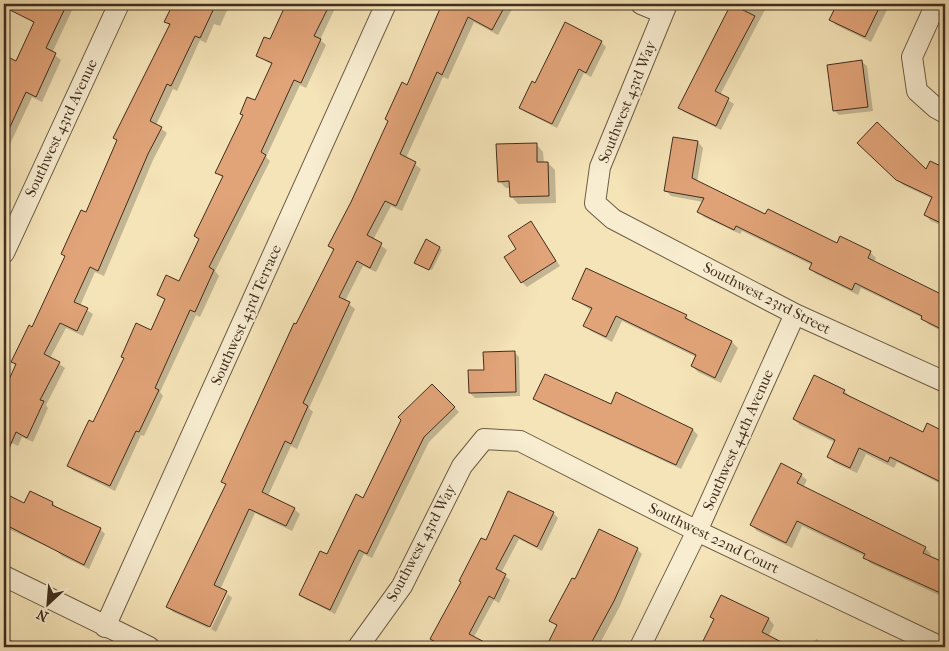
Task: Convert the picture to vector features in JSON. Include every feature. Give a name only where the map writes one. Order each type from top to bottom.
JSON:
[{"type":"street","name":"Southwest 43rd Avenue","points":[[4,253],[119,4]]},
{"type":"street","name":"Southwest 43rd Terrace","points":[[105,626],[386,4]]},
{"type":"street","points":[[641,4],[665,9]]},
{"type":"street","points":[[936,4],[912,57],[917,91],[936,108],[945,113]]},
{"type":"street","name":"Southwest 43rd Way","points":[[595,203],[600,167],[665,9]]},
{"type":"street","name":"Southwest 23rd Street","points":[[595,203],[613,219],[795,314],[945,382]]},
{"type":"street","name":"Southwest 44th Avenue","points":[[640,647],[697,531],[795,314]]},
{"type":"street","name":"Southwest 43rd Way","points":[[358,647],[402,586],[462,466],[484,439]]},
{"type":"street","name":"Southwest 22nd Court","points":[[484,439],[520,441],[911,641],[941,647]]},
{"type":"street","points":[[4,576],[149,647]]},
{"type":"building","points":[[4,4],[67,4],[46,48],[56,53],[36,97],[26,92],[4,140],[4,55],[16,61],[34,22],[4,7]]},
{"type":"building","points":[[173,4],[216,4],[200,38],[195,36],[171,86],[167,84],[150,121],[162,127],[148,154],[98,271],[90,267],[74,302],[88,308],[77,331],[60,323],[44,354],[60,362],[40,400],[44,401],[27,438],[16,432],[4,460],[4,391],[16,364],[11,362],[29,325],[32,327],[65,256],[61,254],[81,210],[86,212],[117,140],[113,138],[170,24],[164,22]]},
{"type":"building","points":[[286,4],[330,4],[314,36],[321,39],[301,83],[294,80],[261,152],[266,155],[209,267],[214,270],[195,312],[190,310],[155,388],[159,390],[139,432],[136,431],[110,486],[67,466],[89,420],[93,422],[124,358],[121,357],[136,323],[151,330],[165,299],[157,295],[166,275],[179,281],[199,239],[194,236],[223,176],[215,173],[243,115],[240,114],[247,97],[255,100],[272,63],[256,56],[264,37],[270,39]]},
{"type":"building","points":[[442,4],[506,4],[492,30],[468,17],[442,75],[437,72],[400,154],[416,162],[396,206],[385,201],[367,235],[382,243],[370,268],[357,261],[339,297],[350,302],[303,403],[308,406],[291,444],[285,441],[262,492],[295,508],[286,526],[249,509],[214,585],[227,591],[210,627],[166,607],[226,484],[221,482],[294,323],[296,324],[334,249],[328,246],[351,202],[388,121],[385,119],[402,82],[407,85]]},
{"type":"building","points":[[731,4],[755,16],[715,91],[729,98],[716,126],[678,108]]},
{"type":"building","points":[[837,4],[881,4],[865,37],[829,20]]},
{"type":"building","points":[[565,22],[602,41],[586,73],[579,69],[552,124],[519,108],[532,81],[535,83]]},
{"type":"building","points":[[862,60],[868,107],[833,111],[827,65]]},
{"type":"building","points":[[877,122],[926,169],[930,161],[945,168],[945,225],[924,215],[932,197],[896,180],[857,143]]},
{"type":"building","points":[[673,137],[698,141],[692,178],[765,214],[768,209],[837,243],[840,236],[871,251],[868,258],[945,296],[945,331],[921,319],[922,316],[855,283],[852,290],[809,269],[812,263],[736,226],[734,230],[697,212],[704,198],[664,191]]},
{"type":"building","points":[[537,143],[537,162],[548,162],[549,196],[510,197],[509,181],[498,182],[496,144]]},
{"type":"building","points":[[531,221],[556,261],[521,283],[504,257],[516,249],[508,236]]},
{"type":"building","points":[[426,239],[440,247],[429,270],[414,263]]},
{"type":"building","points":[[586,268],[687,315],[685,318],[732,341],[715,378],[691,366],[696,355],[616,316],[606,337],[583,326],[592,308],[572,299]]},
{"type":"building","points":[[515,351],[516,392],[469,393],[468,370],[484,370],[483,352]]},
{"type":"building","points":[[545,374],[611,404],[616,392],[693,429],[676,465],[533,399]]},
{"type":"building","points":[[814,375],[845,390],[843,393],[923,432],[927,423],[945,432],[945,484],[890,457],[888,462],[859,448],[850,468],[827,457],[835,440],[793,419]]},
{"type":"building","points":[[432,384],[455,407],[424,437],[367,554],[359,550],[330,610],[299,595],[320,551],[327,554],[356,494],[363,498],[401,420],[398,417]]},
{"type":"building","points":[[781,463],[802,474],[797,483],[926,547],[923,553],[945,563],[945,595],[863,558],[865,554],[797,521],[786,543],[750,525]]},
{"type":"building","points":[[30,491],[53,502],[52,505],[101,528],[84,565],[4,524],[4,493],[24,503]]},
{"type":"building","points":[[508,491],[554,512],[537,547],[514,535],[496,569],[506,574],[494,599],[489,596],[469,634],[494,647],[445,647],[430,639],[461,582],[459,581],[481,538],[486,540]]},
{"type":"building","points":[[599,529],[638,548],[614,601],[589,647],[546,647],[557,625],[549,621],[572,578],[575,579]]},
{"type":"building","points":[[721,595],[769,618],[762,632],[791,647],[700,647],[714,619],[710,617]]}]
